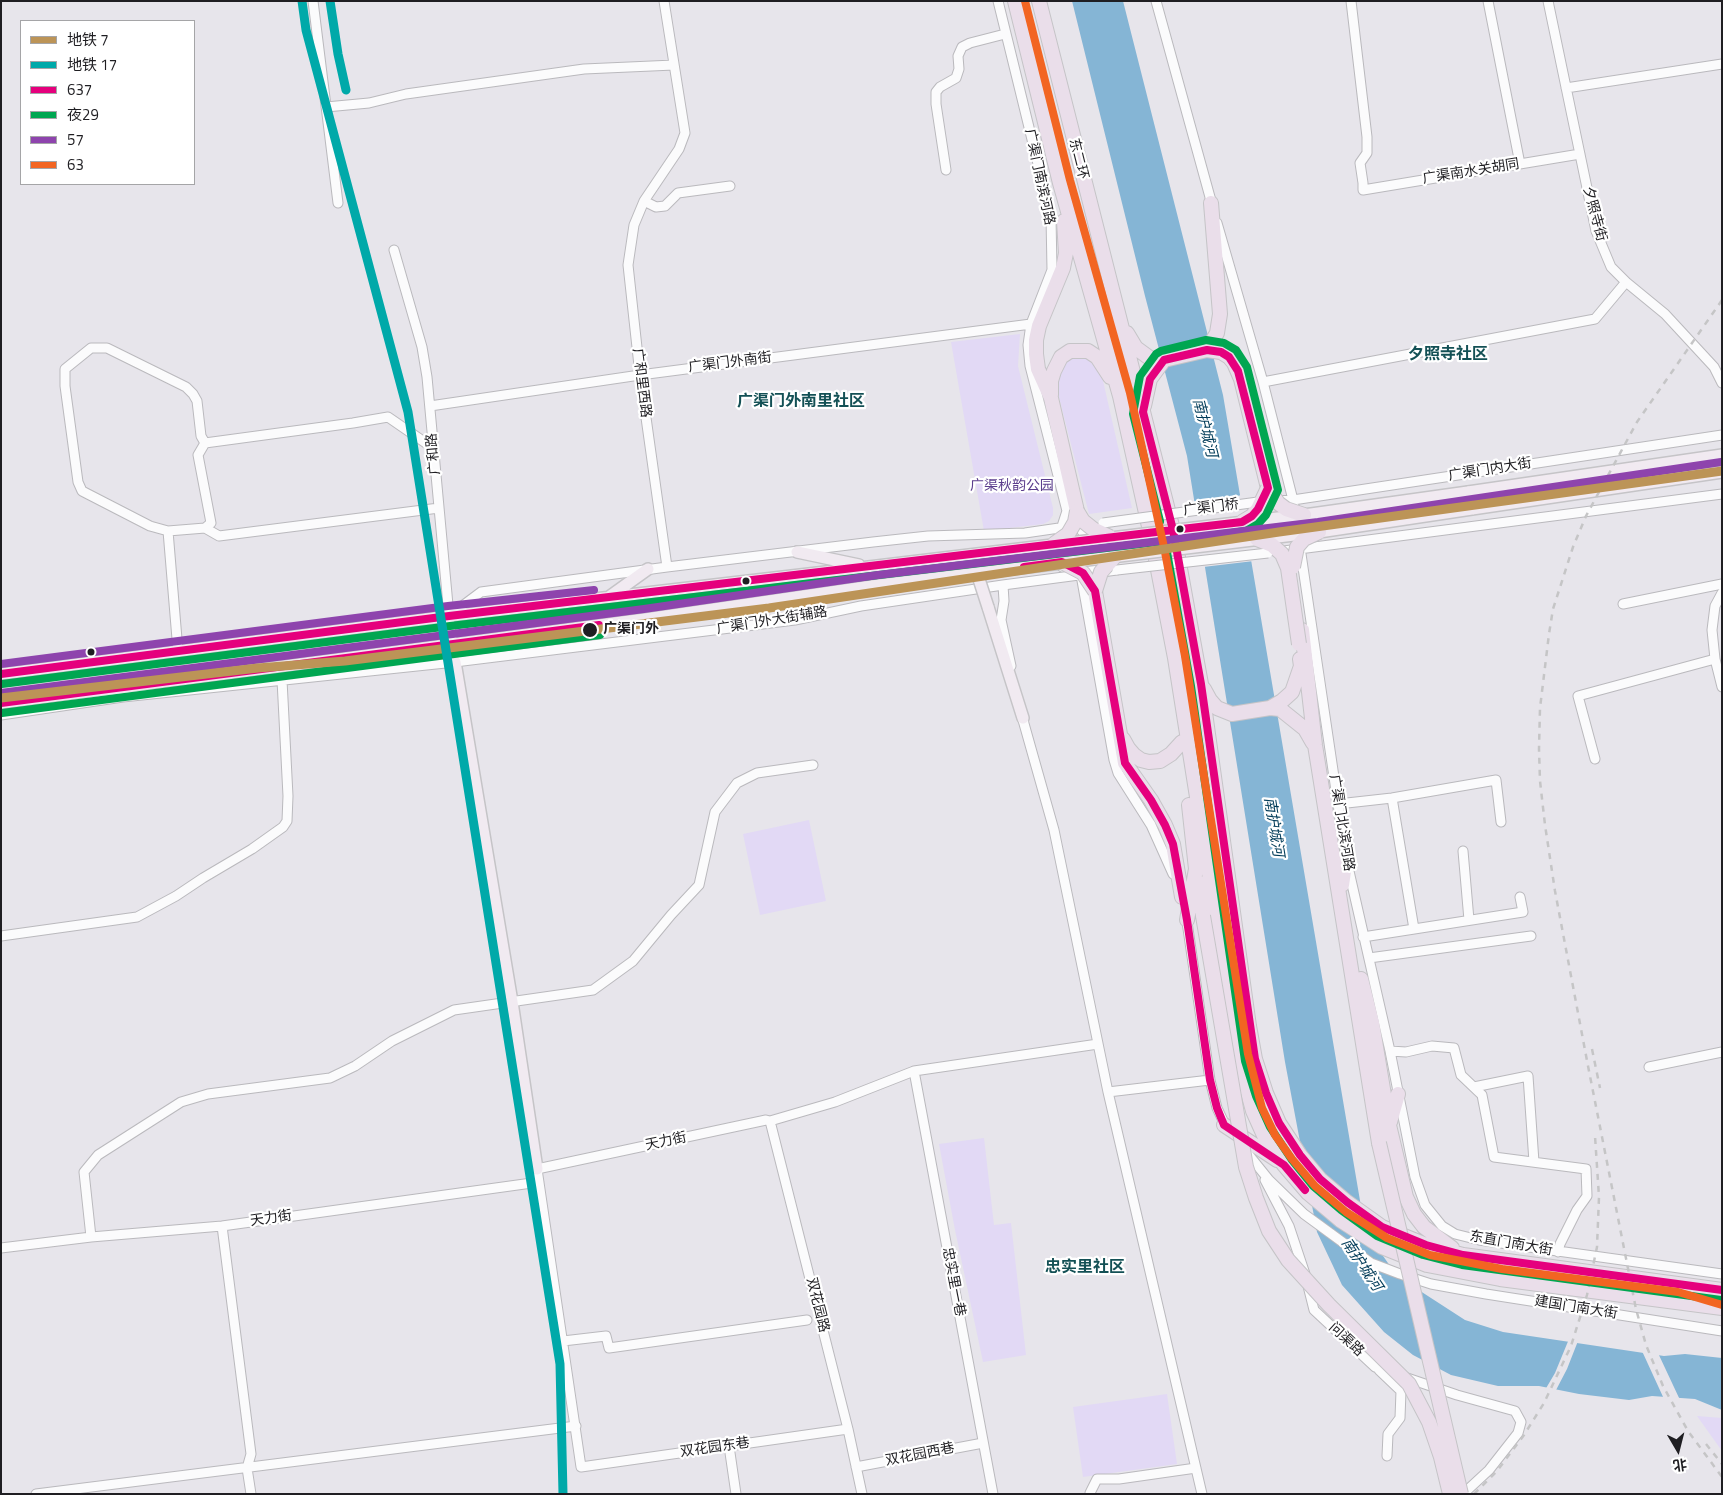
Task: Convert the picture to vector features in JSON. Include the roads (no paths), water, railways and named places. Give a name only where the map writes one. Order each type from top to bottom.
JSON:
[{"type":"highway","name":"东二环","points":[[1016,1],[1060,182],[1120,396],[1154,549],[1175,658],[1238,1056],[1253,1111],[1266,1140],[1308,1193],[1340,1220],[1382,1247],[1427,1265],[1500,1279],[1722,1308]]},
{"type":"highway","name":"东二环","points":[[1039,1],[1173,530],[1201,684],[1249,1026],[1255,1058],[1279,1123],[1300,1155],[1320,1179],[1346,1202],[1382,1227],[1426,1245],[1463,1255],[1722,1290]]},
{"type":"highway","points":[[1051,398],[1038,369],[1036,340],[1039,326],[1063,268],[1066,253],[1060,182]]},
{"type":"highway","points":[[1206,350],[1217,333],[1220,314],[1211,203]]},
{"type":"highway","points":[[1119,321],[1136,348],[1151,359],[1164,360],[1206,350],[1221,352],[1229,357],[1238,371],[1268,488],[1278,503],[1286,509],[1304,515]]},
{"type":"highway","points":[[1110,537],[1093,529],[1083,521],[1077,511],[1051,398],[1050,381],[1061,358],[1070,351],[1088,351],[1097,357],[1105,368],[1120,396]]},
{"type":"highway","points":[[1143,412],[1150,379],[1164,360]]},
{"type":"highway","points":[[1242,522],[1252,516],[1258,509],[1268,488]]},
{"type":"highway","points":[[1054,544],[1068,534],[1075,522],[1077,511]]},
{"type":"highway","points":[[1319,532],[1304,539],[1297,548],[1293,567],[1315,745],[1379,1143],[1462,1494]]},
{"type":"highway","points":[[1257,539],[1272,545],[1282,554],[1288,568],[1301,666],[1292,692],[1270,708]]},
{"type":"highway","points":[[1095,591],[1101,572],[1116,556]]},
{"type":"highway","points":[[1062,562],[1083,572],[1095,591],[1125,763],[1151,800],[1165,825],[1173,844],[1182,897]]},
{"type":"highway","points":[[1175,658],[1182,742],[1203,916],[1246,1167],[1256,1198],[1269,1231],[1288,1260],[1329,1305],[1408,1384],[1429,1422],[1441,1457],[1450,1494]]},
{"type":"highway","points":[[1201,684],[1217,708],[1232,714],[1270,708],[1280,709],[1305,729],[1315,745]]},
{"type":"highway","points":[[1118,730],[1128,748],[1141,760],[1149,762],[1160,761],[1171,754],[1182,742]]},
{"type":"highway","points":[[1340,895],[1346,858]]},
{"type":"highway","points":[[1187,920],[1196,869]]},
{"type":"highway","points":[[1348,943],[1360,973],[1368,1007],[1389,1125],[1406,1197],[1414,1214],[1424,1227],[1463,1255]]},
{"type":"highway","points":[[1389,1125],[1398,1094]]},
{"type":"highway","points":[[1224,1125],[1284,1165]]},
{"type":"highway","points":[[1677,1302],[1722,1315]]},
{"type":"main road","name":"广渠门内大街","points":[[1468,492],[1722,455]]},
{"type":"main road","points":[[1,703],[453,644],[879,585],[1319,532],[1722,472]]},
{"type":"main road","name":"广渠门桥","points":[[1,674],[450,616],[1304,515],[1468,492]]},
{"type":"main road","points":[[797,552],[872,567]]},
{"type":"main road","points":[[607,598],[648,569]]},
{"type":"main road","points":[[977,573],[1023,718]]},
{"type":"main road","points":[[455,662],[512,1002],[537,1169]]},
{"type":"street","points":[[313,1],[338,203]]},
{"type":"street","name":"广和里西路","points":[[664,1],[685,133],[679,149],[644,201],[634,225],[628,265],[640,375],[666,567]]},
{"type":"street","name":"广渠门南滨河路","points":[[998,1],[1051,216],[1052,270],[1031,324],[1028,345],[1030,366],[1066,511],[1062,528]]},
{"type":"street","points":[[1156,1],[1211,203],[1263,382],[1293,500]]},
{"type":"street","name":"广渠南水关胡同","points":[[1351,1],[1367,137],[1367,153],[1360,163],[1363,183],[1362,190],[1580,154]]},
{"type":"street","points":[[1488,1],[1520,164]]},
{"type":"street","name":"夕照寺街","points":[[1548,1],[1596,231],[1611,267],[1665,314],[1714,367],[1722,383]]},
{"type":"street","points":[[946,170],[936,104],[936,92],[940,87],[956,78],[959,69],[958,56],[962,47],[970,43],[1006,34]]},
{"type":"street","points":[[1566,88],[1722,64]]},
{"type":"street","points":[[326,107],[369,103],[406,94],[584,69],[674,65]]},
{"type":"street","points":[[644,201],[656,207],[665,206],[678,193],[730,186]]},
{"type":"street","name":"广和路","points":[[394,250],[422,347],[430,406],[455,662]]},
{"type":"street","points":[[1263,382],[1594,319],[1626,282]]},
{"type":"street","name":"广渠门外南街","points":[[430,406],[640,375],[1031,324]]},
{"type":"street","points":[[205,443],[202,436],[197,401],[186,387],[107,348],[91,348],[65,369],[65,386],[78,482],[82,491],[150,526],[168,531],[206,528],[219,536],[439,508]]},
{"type":"street","points":[[205,443],[388,417],[433,448]]},
{"type":"street","name":"广渠门内大街","points":[[1258,502],[1293,500],[1722,435]]},
{"type":"street","points":[[205,443],[198,455],[211,522],[206,528]]},
{"type":"street","points":[[1300,549],[1722,494]]},
{"type":"street","name":"广渠门北滨河路","points":[[1293,500],[1346,858],[1398,1094]]},
{"type":"street","name":"广渠门桥","points":[[1078,526],[1258,502]]},
{"type":"street","points":[[450,616],[481,592],[648,569],[928,536],[1025,533],[1078,526],[1091,543],[1092,564],[1084,575],[1114,760],[1118,773],[1154,831],[1182,897],[1210,1080],[1217,1108],[1224,1125],[1258,1166]]},
{"type":"street","points":[[1062,528],[1055,548],[1056,560],[1062,567],[1084,575]]},
{"type":"street","points":[[168,531],[178,651]]},
{"type":"street","name":"广渠门外大街辅路","points":[[1,714],[123,697],[455,662],[795,620],[861,606],[1003,585],[1300,549]]},
{"type":"street","points":[[1623,604],[1722,584]]},
{"type":"street","points":[[1003,585],[1004,601],[1001,620],[1023,718],[1054,830],[1108,1092],[1202,1494]]},
{"type":"street","points":[[1722,593],[1716,606],[1712,630],[1715,659],[1722,687]]},
{"type":"street","points":[[1595,759],[1578,696],[1715,659]]},
{"type":"street","points":[[1,936],[137,918],[252,849],[283,827],[287,820],[288,796],[282,680]]},
{"type":"street","points":[[91,1237],[84,1172],[98,1155],[181,1102],[208,1094],[330,1078],[355,1066],[392,1041],[454,1010],[593,990],[633,961],[699,885],[715,812],[736,783],[757,773],[813,765]]},
{"type":"street","points":[[1338,804],[1392,798],[1496,780],[1501,822]]},
{"type":"street","points":[[1392,798],[1414,929]]},
{"type":"street","points":[[1463,851],[1469,920]]},
{"type":"street","points":[[1363,937],[1522,912],[1520,897]]},
{"type":"street","points":[[1369,958],[1531,936]]},
{"type":"street","name":"天力街","points":[[537,1169],[768,1121],[835,1102],[914,1071],[1098,1044]]},
{"type":"street","points":[[1390,1051],[1406,1052],[1432,1046],[1454,1048],[1461,1075],[1482,1095],[1494,1157],[1586,1169],[1587,1196],[1577,1210],[1558,1252]]},
{"type":"street","points":[[1649,1067],[1722,1052]]},
{"type":"street","name":"忠实里一巷","points":[[914,1071],[993,1494]]},
{"type":"street","points":[[1474,1087],[1528,1076],[1534,1162]]},
{"type":"street","points":[[1108,1092],[1210,1080]]},
{"type":"street","name":"东直门南大街","points":[[1398,1094],[1420,1193],[1425,1205],[1442,1226],[1456,1234],[1479,1240],[1558,1252],[1722,1274]]},
{"type":"street","name":"双花园路","points":[[768,1121],[848,1430],[862,1494]]},
{"type":"street","name":"建国门南大街","points":[[1258,1166],[1269,1180],[1304,1214],[1371,1263],[1431,1284],[1722,1331]]},
{"type":"street","name":"问渠路","points":[[1258,1166],[1289,1226],[1305,1274],[1314,1310],[1375,1367],[1456,1395],[1515,1412],[1521,1422],[1518,1433],[1489,1470],[1462,1494]]},
{"type":"street","points":[[36,1494],[576,1426],[537,1169]]},
{"type":"street","name":"天力街","points":[[1,1248],[91,1237],[222,1226],[539,1182]]},
{"type":"street","points":[[222,1226],[251,1454],[248,1468],[250,1494]]},
{"type":"street","points":[[563,1341],[606,1336],[609,1348],[807,1320]]},
{"type":"street","points":[[1375,1367],[1401,1391],[1400,1418],[1388,1434],[1387,1456]]},
{"type":"street","name":"双花园东巷","points":[[576,1426],[581,1467],[848,1430]]},
{"type":"street","name":"双花园西巷","points":[[856,1467],[983,1443]]},
{"type":"street","points":[[729,1446],[736,1494]]},
{"type":"street","points":[[1079,1494],[1090,1493],[1097,1479],[1119,1480],[1196,1468]]},
{"type":"water","name":"南护城河","points":[[1072,1],[1123,1],[1223,395],[1365,1230],[1397,1276],[1465,1320],[1503,1332],[1664,1356],[1685,1354],[1722,1358],[1722,1410],[1695,1399],[1652,1396],[1629,1400],[1579,1394],[1539,1386],[1498,1386],[1451,1375],[1413,1355],[1384,1332],[1342,1285],[1317,1232],[1285,1062],[1187,456],[1145,296]]},
{"type":"railway","points":[[1722,300],[1637,422],[1586,516],[1573,547],[1553,609],[1540,708],[1539,749],[1540,781],[1555,891],[1636,1309],[1646,1345],[1663,1386],[1688,1431],[1722,1477]]},
{"type":"railway","points":[[1592,1049],[1600,1088]]},
{"type":"railway","points":[[1474,1494],[1497,1471],[1524,1435],[1544,1403],[1571,1346],[1587,1295],[1597,1247],[1599,1197],[1595,1136]]},
{"type":"railway","points":[[1706,1444],[1722,1464]]},
{"type":"metro line","name":"17","points":[[302,1],[306,30],[408,412],[560,1364],[563,1494]]},
{"type":"metro line","name":"17","points":[[330,1],[338,54],[346,90]]},
{"type":"metro line","name":"7","points":[[1,698],[258,668],[345,661],[769,608],[1279,532],[1722,471]]},
{"type":"place","name":"广渠门外","points":[[590,630]]},
{"type":"district","name":"夕照寺社区","points":[[1448,355]]},
{"type":"district","name":"广渠门外南里社区","points":[[801,402]]},
{"type":"district","name":"忠实里社区","points":[[1085,1268]]},
{"type":"park label","name":"广渠秋韵公园","points":[[1012,487]]}]
